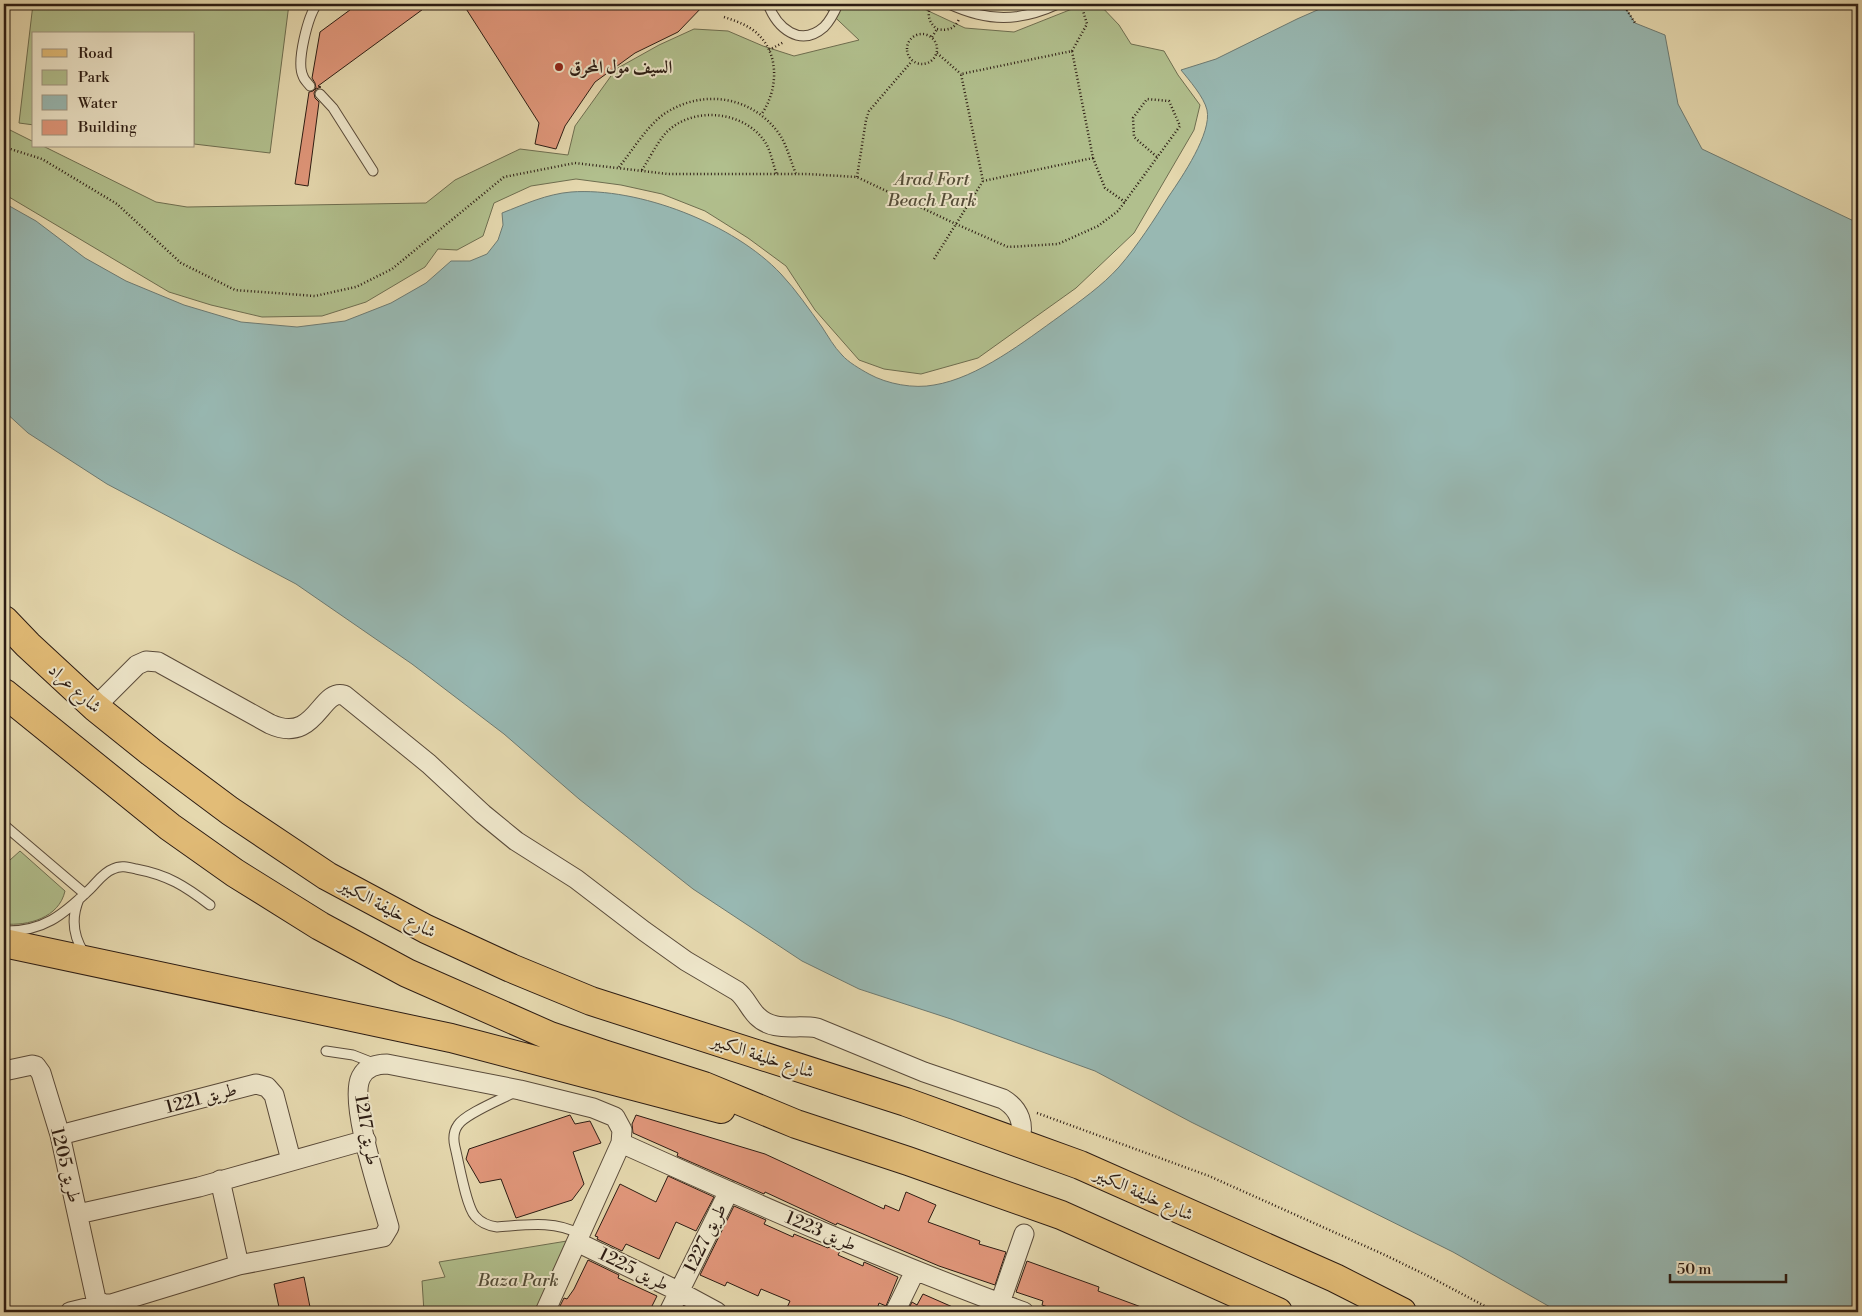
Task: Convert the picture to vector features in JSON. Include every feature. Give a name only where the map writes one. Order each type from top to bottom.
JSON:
[{"type":"main road","name":"شارع عراد","points":[[4,620],[95,707],[151,752]]},
{"type":"main road","points":[[4,693],[170,827],[235,873],[320,926],[407,973],[541,1032],[602,1054],[704,1086],[796,1124],[1061,1215],[1278,1312]]},
{"type":"main road","name":"شارع خليفة الكبير","points":[[151,752],[230,811],[327,876],[426,929],[511,968],[591,1001],[906,1102],[1080,1165],[1335,1278],[1402,1312]]},
{"type":"main road","points":[[4,943],[452,1038],[674,1097],[796,1124]]},
{"type":"street","points":[[95,707],[137,665],[151,660],[158,662],[270,724],[283,728],[290,729],[304,725],[309,722],[332,696],[344,695],[429,764],[516,841],[576,879],[686,961],[737,991],[762,1020],[777,1027],[809,1026],[822,1029],[916,1069],[1011,1104],[1016,1110],[1022,1126],[1019,1143]]},
{"type":"street","points":[[377,1064],[387,1064],[520,1090],[593,1108],[615,1117],[622,1130],[621,1143],[545,1312]]},
{"type":"street","name":"طريق 1217","points":[[70,1312],[105,1305],[239,1265],[383,1237],[389,1227],[359,1110],[359,1082],[362,1075],[377,1064]]},
{"type":"street","name":"طريق 1205","points":[[4,1071],[27,1065],[36,1066],[39,1069],[60,1135],[78,1214],[105,1305]]},
{"type":"street","name":"طريق 1221","points":[[60,1135],[256,1084],[267,1087],[274,1095],[291,1160]]},
{"type":"street","points":[[78,1214],[199,1187],[366,1140]]},
{"type":"street","name":"طريق 1223","points":[[621,1143],[915,1271],[1024,1312]]},
{"type":"street","points":[[220,1180],[239,1265]]},
{"type":"street","name":"طريق 1227","points":[[670,1312],[728,1191]]},
{"type":"street","points":[[1000,1304],[1024,1234]]},
{"type":"street","name":"طريق 1225","points":[[579,1238],[717,1312]]},
{"type":"street","points":[[895,1312],[915,1271]]},
{"type":"lane","points":[[310,86],[303,76],[300,64],[308,22],[317,4]]},
{"type":"lane","points":[[768,4],[771,13],[779,24],[787,32],[796,36],[806,35],[824,27],[838,4]]},
{"type":"lane","points":[[949,4],[979,15],[1011,18],[1058,4]]},
{"type":"lane","points":[[320,94],[337,114],[373,171]]},
{"type":"lane","points":[[4,824],[82,896]]},
{"type":"lane","points":[[4,931],[18,931],[43,925],[54,919],[113,868],[126,867],[156,872],[184,885],[210,904]]},
{"type":"lane","points":[[82,896],[74,914],[74,931],[79,946],[89,960]]},
{"type":"lane","points":[[326,1051],[353,1055],[377,1064]]},
{"type":"lane","points":[[520,1090],[464,1118],[454,1131],[453,1139],[472,1211],[480,1220],[490,1226],[546,1224],[564,1227],[579,1238]]},
{"type":"path","points":[[931,4],[928,14],[929,20],[937,29],[948,30],[954,28],[963,10]]},
{"type":"path","points":[[1081,4],[1087,24],[1072,51],[1093,158],[1105,188],[1125,202]]},
{"type":"path","points":[[1622,4],[1635,23]]},
{"type":"path","points":[[724,17],[749,27],[769,50],[774,68],[774,84],[768,106],[761,115]]},
{"type":"path","points":[[932,37],[937,29]]},
{"type":"path","points":[[920,33],[932,37],[937,47],[937,53],[934,58],[924,64],[912,61],[908,56],[907,50],[910,39],[920,33]]},
{"type":"path","points":[[961,74],[1072,51]]},
{"type":"path","points":[[934,259],[983,181],[961,74],[937,53]]},
{"type":"path","points":[[857,176],[869,111],[912,61]]},
{"type":"path","points":[[619,167],[648,130],[663,115],[681,104],[701,99],[723,99],[743,104],[761,115],[781,137],[796,174]]},
{"type":"path","points":[[4,147],[42,159],[117,204],[181,263],[235,290],[315,296],[356,287],[392,269],[504,177],[575,163],[668,174],[857,176],[1008,247],[1058,244],[1098,226],[1118,211],[1180,126],[1169,101],[1148,100],[1133,118],[1134,137],[1157,157]]},
{"type":"path","points":[[642,170],[665,134],[680,122],[698,116],[717,115],[736,119],[752,128],[766,142],[777,175]]},
{"type":"path","points":[[983,181],[1093,158]]},
{"type":"path","points":[[1011,1104],[1209,1176],[1385,1255],[1496,1312]]},
{"type":"green space","points":[[33,4],[289,4],[270,153],[195,144],[195,32],[32,32],[32,125],[19,123]]},
{"type":"green space","name":"Arad Fort Beach Park","points":[[821,4],[919,4],[922,8],[965,28],[1014,32],[1072,9],[1099,4],[1119,25],[1131,44],[1164,51],[1178,75],[1200,105],[1194,130],[1134,233],[1076,288],[978,358],[921,374],[884,369],[859,360],[815,310],[786,266],[748,238],[705,211],[662,194],[621,185],[576,179],[531,186],[494,203],[483,236],[457,250],[438,249],[425,267],[366,302],[322,316],[262,317],[211,305],[169,292],[4,194],[4,127],[32,141],[32,148],[47,148],[156,202],[187,207],[426,203],[455,180],[520,149],[568,155],[575,126],[616,69],[659,45],[694,29],[728,31],[763,46],[794,56],[859,40]]},
{"type":"green space","points":[[20,851],[65,891],[62,900],[49,914],[32,922],[4,924],[4,855],[10,860]]},
{"type":"green space","name":"Baza Park","points":[[573,1240],[538,1312],[424,1312],[422,1281],[445,1277],[439,1262]]},
{"type":"water","points":[[1331,4],[1507,4],[1510,10],[1575,7],[1576,4],[1623,4],[1635,23],[1665,35],[1678,104],[1702,149],[1858,223],[1858,1312],[1559,1312],[1453,1252],[1191,1122],[1095,1071],[951,1019],[859,989],[802,961],[693,889],[579,799],[504,734],[412,664],[296,584],[107,484],[28,433],[4,411],[4,203],[36,221],[85,258],[126,281],[184,305],[241,322],[297,327],[345,321],[391,303],[426,283],[451,261],[470,261],[487,254],[498,240],[503,225],[502,213],[536,200],[562,193],[598,192],[626,196],[684,212],[738,239],[761,256],[792,286],[839,352],[851,363],[876,378],[909,386],[926,386],[951,381],[984,367],[1046,326],[1105,281],[1133,250],[1188,167],[1205,130],[1207,110],[1203,100],[1181,70],[1216,59]]},
{"type":"building","points":[[358,4],[430,4],[318,86],[321,87],[316,89],[314,93],[315,98],[319,102],[308,186],[295,184],[309,92],[316,88],[312,78],[320,32]]},
{"type":"building","name":"السيف مول المحرق","points":[[463,4],[705,4],[678,32],[635,53],[595,82],[565,126],[556,149],[535,144],[539,123]]},
{"type":"building","points":[[570,1115],[575,1124],[590,1121],[601,1143],[573,1152],[584,1184],[572,1200],[516,1218],[501,1179],[480,1183],[466,1159],[469,1149]]},
{"type":"building","points":[[636,1115],[765,1154],[884,1209],[885,1205],[899,1211],[906,1192],[936,1205],[928,1222],[980,1241],[979,1244],[1006,1252],[995,1285],[939,1266],[837,1223],[836,1225],[765,1192],[764,1194],[677,1156],[678,1153],[633,1133],[632,1124]]},
{"type":"building","points":[[668,1176],[714,1197],[696,1231],[676,1222],[659,1259],[626,1244],[622,1251],[597,1239],[598,1237],[595,1236],[620,1184],[656,1202]]},
{"type":"building","points":[[734,1206],[766,1220],[764,1224],[793,1237],[794,1234],[840,1251],[838,1255],[863,1266],[864,1262],[898,1277],[886,1306],[879,1303],[876,1312],[785,1312],[790,1301],[761,1289],[758,1296],[727,1282],[725,1286],[700,1275]]},
{"type":"building","points":[[588,1260],[619,1275],[618,1278],[657,1296],[649,1312],[557,1312],[564,1298],[567,1299],[574,1289]]},
{"type":"building","points":[[1027,1261],[1099,1287],[1098,1291],[1152,1312],[1063,1312],[1042,1305],[1043,1301],[1016,1292]]},
{"type":"building","points":[[304,1277],[311,1312],[280,1312],[274,1284]]},
{"type":"building","points":[[923,1294],[964,1312],[907,1312],[912,1302],[917,1305]]},
{"type":"place","name":"السيف مول المحرق","points":[[559,67]]}]
